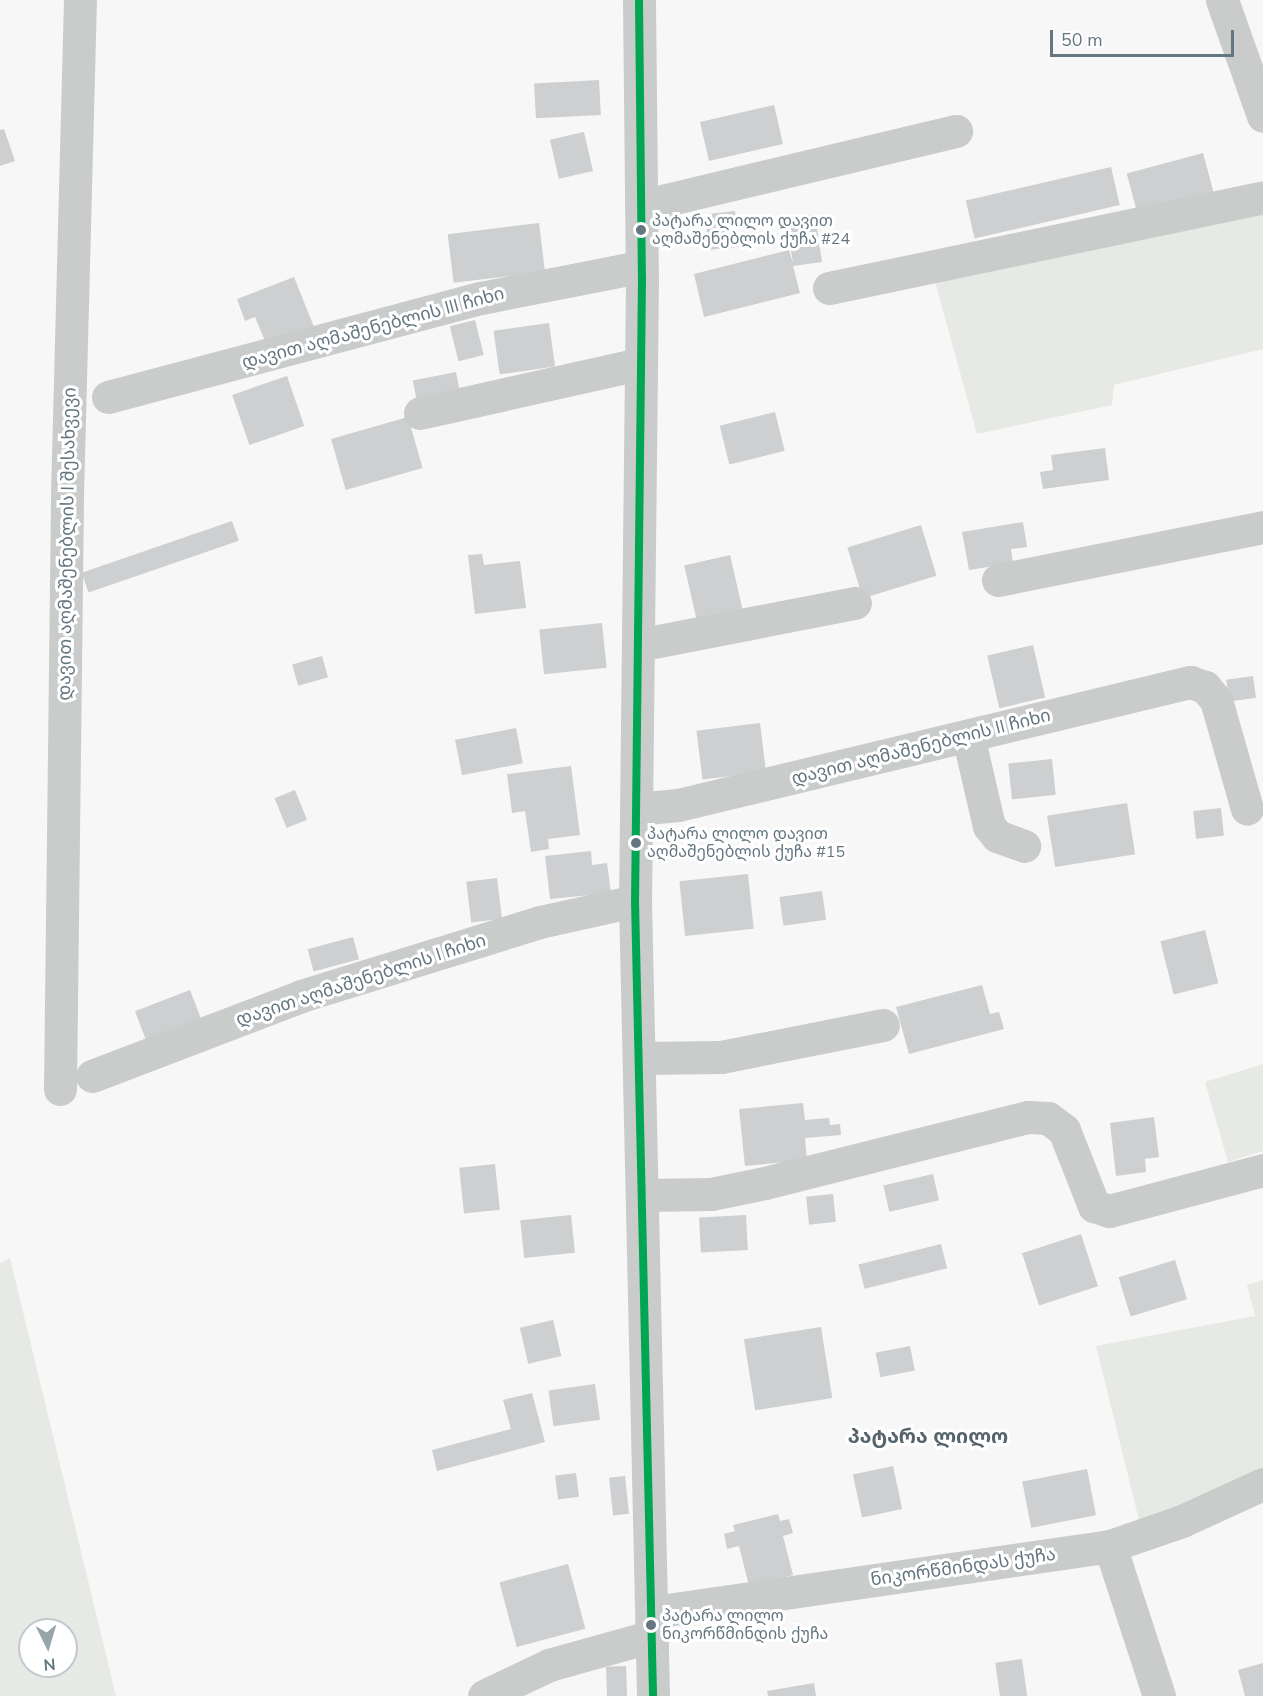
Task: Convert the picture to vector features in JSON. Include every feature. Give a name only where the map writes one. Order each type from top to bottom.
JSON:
[{"type":"street","name":"დავით აღმაშენებლის I შესახვევი","points":[[60,1089],[67,495],[80,0]]},
{"type":"street","points":[[639,0],[641,206],[635,901],[653,1696]]},
{"type":"street","points":[[1222,0],[1263,116]]},
{"type":"street","points":[[641,206],[956,131]]},
{"type":"street","points":[[829,288],[1263,197]]},
{"type":"street","points":[[348,349],[640,273]]},
{"type":"street","name":"დავით აღმაშენებლის III ჩიხი","points":[[108,397],[481,298],[640,273]]},
{"type":"street","points":[[420,412],[639,364]]},
{"type":"street","points":[[998,580],[1263,527]]},
{"type":"street","points":[[638,645],[855,603]]},
{"type":"street","name":"დავით აღმაშენებლის II ჩიხი","points":[[636,809],[678,806],[1190,682],[1205,687],[1216,700],[1246,809]]},
{"type":"street","points":[[968,736],[988,826],[997,836],[1024,846]]},
{"type":"street","name":"დავით აღმაშენებლის I ჩიხი","points":[[92,1076],[301,996],[540,922],[635,901]]},
{"type":"street","points":[[640,1058],[721,1057],[883,1025]]},
{"type":"street","points":[[643,1195],[711,1194],[765,1184],[1028,1117],[1048,1118],[1064,1130],[1094,1206],[1109,1211],[1263,1170]]},
{"type":"street","name":"ნიკორწმინდას ქუჩა","points":[[498,1693],[549,1665],[653,1624],[1110,1546],[1182,1521],[1263,1484]]},
{"type":"street","points":[[1110,1546],[1159,1696]]},
{"type":"shaded area","points":[[1263,213],[1263,349],[1114,385],[1112,405],[977,434],[934,278]]},
{"type":"shaded area","points":[[1263,1064],[1263,1151],[1228,1162],[1205,1082]]},
{"type":"shaded area","points":[[10,1258],[116,1696],[0,1696],[0,1263]]},
{"type":"shaded area","points":[[1263,1280],[1263,1471],[1140,1524],[1096,1346],[1255,1316],[1247,1285]]},
{"type":"building","points":[[599,80],[601,115],[536,118],[534,83]]},
{"type":"building","points":[[774,105],[783,144],[709,161],[700,122]]},
{"type":"building","points":[[4,129],[15,161],[0,166],[0,130]]},
{"type":"building","points":[[584,132],[593,171],[559,179],[550,140]]},
{"type":"building","points":[[1203,153],[1214,194],[1138,214],[1127,173]]},
{"type":"building","points":[[1111,167],[1120,205],[975,239],[966,201]]},
{"type":"building","points":[[735,211],[739,247],[709,250],[705,214]]},
{"type":"building","points":[[815,214],[822,262],[793,266],[800,293],[704,317],[694,274],[789,250],[793,263],[786,218]]},
{"type":"building","points":[[539,223],[545,272],[454,283],[448,234]]},
{"type":"building","points":[[294,277],[314,327],[267,346],[255,317],[245,321],[237,299]]},
{"type":"building","points":[[475,320],[484,355],[458,361],[450,326]]},
{"type":"building","points":[[549,323],[555,367],[500,374],[494,331]]},
{"type":"building","points":[[456,372],[460,392],[417,400],[413,380]]},
{"type":"building","points":[[287,376],[304,426],[249,445],[232,395]]},
{"type":"building","points":[[775,412],[785,451],[729,465],[720,426]]},
{"type":"building","points":[[408,417],[423,468],[346,490],[331,439]]},
{"type":"building","points":[[1105,448],[1109,480],[1043,489],[1040,472],[1053,470],[1051,455]]},
{"type":"building","points":[[232,521],[239,541],[88,593],[82,573]]},
{"type":"building","points":[[1023,522],[1027,547],[1011,549],[1013,563],[969,570],[962,532]]},
{"type":"building","points":[[921,525],[936,576],[863,598],[847,548]]},
{"type":"building","points":[[482,554],[484,565],[520,561],[526,608],[475,614],[468,555]]},
{"type":"building","points":[[730,555],[742,609],[697,619],[684,566]]},
{"type":"building","points":[[602,623],[607,668],[544,674],[539,630]]},
{"type":"building","points":[[1033,645],[1045,698],[999,708],[987,656]]},
{"type":"building","points":[[322,656],[328,677],[298,686],[292,665]]},
{"type":"building","points":[[1253,676],[1256,698],[1229,702],[1226,680]]},
{"type":"building","points":[[760,723],[766,772],[702,779],[696,731]]},
{"type":"building","points":[[516,728],[523,763],[462,775],[455,740]]},
{"type":"building","points":[[1052,759],[1056,795],[1012,799],[1008,764]]},
{"type":"building","points":[[571,766],[580,835],[548,839],[549,849],[531,852],[525,811],[512,813],[507,774]]},
{"type":"building","points":[[295,790],[307,820],[287,828],[275,798]]},
{"type":"building","points":[[1127,803],[1135,854],[1055,867],[1047,816]]},
{"type":"building","points":[[1221,808],[1224,836],[1196,839],[1193,811]]},
{"type":"building","points":[[591,851],[592,865],[607,863],[611,893],[550,899],[545,856]]},
{"type":"building","points":[[748,874],[754,929],[685,936],[679,881]]},
{"type":"building","points":[[497,878],[502,919],[471,922],[466,882]]},
{"type":"building","points":[[822,891],[826,920],[783,926],[779,897]]},
{"type":"building","points":[[1205,930],[1218,983],[1174,994],[1160,941]]},
{"type":"building","points":[[353,937],[359,959],[314,971],[308,949]]},
{"type":"building","points":[[982,985],[990,1014],[999,1012],[1004,1029],[909,1054],[896,1007]]},
{"type":"building","points":[[190,990],[202,1022],[147,1043],[135,1011]]},
{"type":"building","points":[[803,1103],[805,1120],[829,1118],[830,1125],[840,1124],[841,1135],[805,1138],[807,1160],[745,1166],[739,1109]]},
{"type":"building","points":[[1154,1117],[1159,1157],[1145,1159],[1146,1172],[1116,1176],[1110,1123]]},
{"type":"building","points":[[495,1164],[500,1210],[464,1214],[459,1168]]},
{"type":"building","points":[[933,1174],[939,1200],[889,1212],[883,1185]]},
{"type":"building","points":[[833,1194],[836,1222],[809,1225],[806,1197]]},
{"type":"building","points":[[571,1215],[575,1253],[524,1258],[520,1220]]},
{"type":"building","points":[[746,1215],[748,1250],[701,1252],[699,1217]]},
{"type":"building","points":[[1081,1234],[1098,1286],[1039,1305],[1022,1253]]},
{"type":"building","points":[[941,1244],[947,1268],[865,1289],[859,1265]]},
{"type":"building","points":[[1175,1260],[1187,1299],[1131,1316],[1119,1277]]},
{"type":"building","points":[[553,1320],[561,1356],[528,1364],[520,1328]]},
{"type":"building","points":[[821,1327],[832,1398],[755,1410],[744,1339]]},
{"type":"building","points":[[910,1346],[915,1371],[880,1377],[876,1353]]},
{"type":"building","points":[[595,1384],[600,1420],[553,1426],[548,1391]]},
{"type":"building","points":[[532,1393],[545,1442],[437,1471],[432,1450],[511,1429],[503,1400]]},
{"type":"building","points":[[893,1466],[902,1509],[862,1518],[853,1475]]},
{"type":"building","points":[[1087,1469],[1096,1515],[1031,1528],[1022,1482]]},
{"type":"building","points":[[576,1473],[579,1497],[558,1499],[555,1476]]},
{"type":"building","points":[[625,1476],[629,1514],[613,1515],[609,1478]]},
{"type":"building","points":[[778,1514],[780,1521],[789,1519],[793,1533],[783,1536],[793,1575],[749,1586],[739,1546],[727,1549],[724,1534],[735,1531],[733,1525]]},
{"type":"building","points":[[568,1564],[585,1629],[517,1647],[499,1582]]},
{"type":"building","points":[[1022,1659],[1027,1696],[1000,1696],[995,1663]]},
{"type":"building","points":[[1263,1663],[1263,1696],[1245,1696],[1238,1670]]},
{"type":"building","points":[[626,1666],[627,1696],[607,1696],[606,1667]]},
{"type":"building","points":[[814,1683],[816,1696],[768,1696],[767,1691]]},
{"type":"transit line","points":[[639,0],[642,279],[635,901],[653,1696]]},
{"type":"place","name":"პატარა ლილო დავით აღმაშენებლის ქუჩა #24","points":[[641,230]]},
{"type":"place","name":"პატარა ლილო დავით აღმაშენებლის ქუჩა #15","points":[[636,843]]},
{"type":"place","name":"პატარა ლილო ნიკორწმინდის ქუჩა","points":[[651,1625]]},
{"type":"district","name":"პატარა ლილო","points":[[928,1436]]}]
